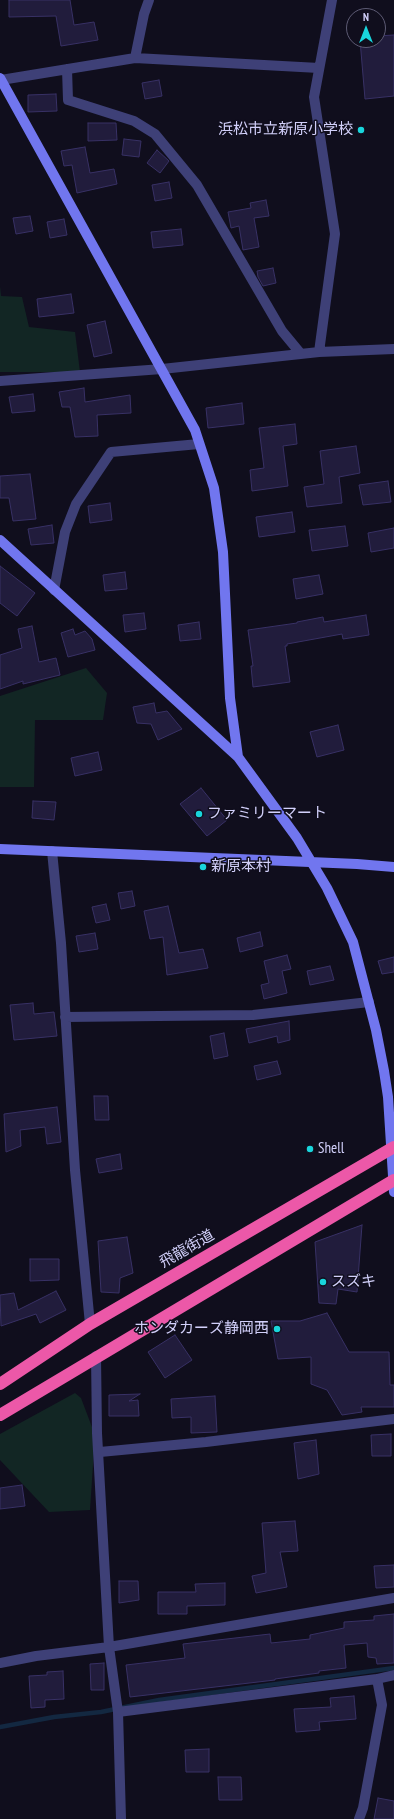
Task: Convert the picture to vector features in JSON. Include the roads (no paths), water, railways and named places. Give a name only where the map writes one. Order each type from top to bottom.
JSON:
[{"type":"highway","name":"飛龍街道","points":[[0,1384],[90,1324],[392,1148]]},
{"type":"highway","points":[[0,1415],[96,1356],[394,1184]]},
{"type":"street","points":[[135,58],[144,14],[149,0]]},
{"type":"street","points":[[319,352],[334,234],[314,97],[332,0]]},
{"type":"street","points":[[238,757],[230,698],[223,552],[214,488],[195,430],[0,79],[135,58],[319,68]]},
{"type":"street","points":[[67,69],[68,100],[134,121],[155,134],[197,185],[282,332],[301,354]]},
{"type":"street","points":[[0,381],[162,369],[319,352],[394,349]]},
{"type":"street","points":[[54,590],[65,532],[73,511],[76,504],[111,452],[199,444]]},
{"type":"street","points":[[0,540],[238,757],[297,838],[312,862],[327,888],[353,942],[369,1002],[384,1071],[394,1184]]},
{"type":"street","points":[[0,849],[312,862],[394,867]]},
{"type":"street","points":[[52,851],[75,1170],[90,1324]]},
{"type":"street","points":[[65,1018],[253,1015],[369,1002]]},
{"type":"street","points":[[96,1356],[97,1433],[100,1452],[109,1647],[118,1712],[121,1819]]},
{"type":"street","points":[[100,1452],[206,1442],[394,1419]]},
{"type":"street","points":[[0,1663],[36,1656],[109,1647],[394,1598]]},
{"type":"street","points":[[118,1712],[377,1679],[394,1674]]},
{"type":"street","points":[[359,1819],[363,1808],[382,1706],[377,1679]]},
{"type":"waterway","points":[[0,1727],[54,1717],[101,1712],[159,1700],[394,1668]]},
{"type":"place","name":"浜松市立新原小学校","points":[[361,130]]},
{"type":"place","name":"ファミリーマート","points":[[199,814]]},
{"type":"place","name":"新原本村","points":[[203,867]]},
{"type":"place","name":"Shell","points":[[310,1149]]},
{"type":"place","name":"スズキ","points":[[323,1282]]},
{"type":"place","name":"ホンダカーズ静岡西","points":[[277,1329]]}]
